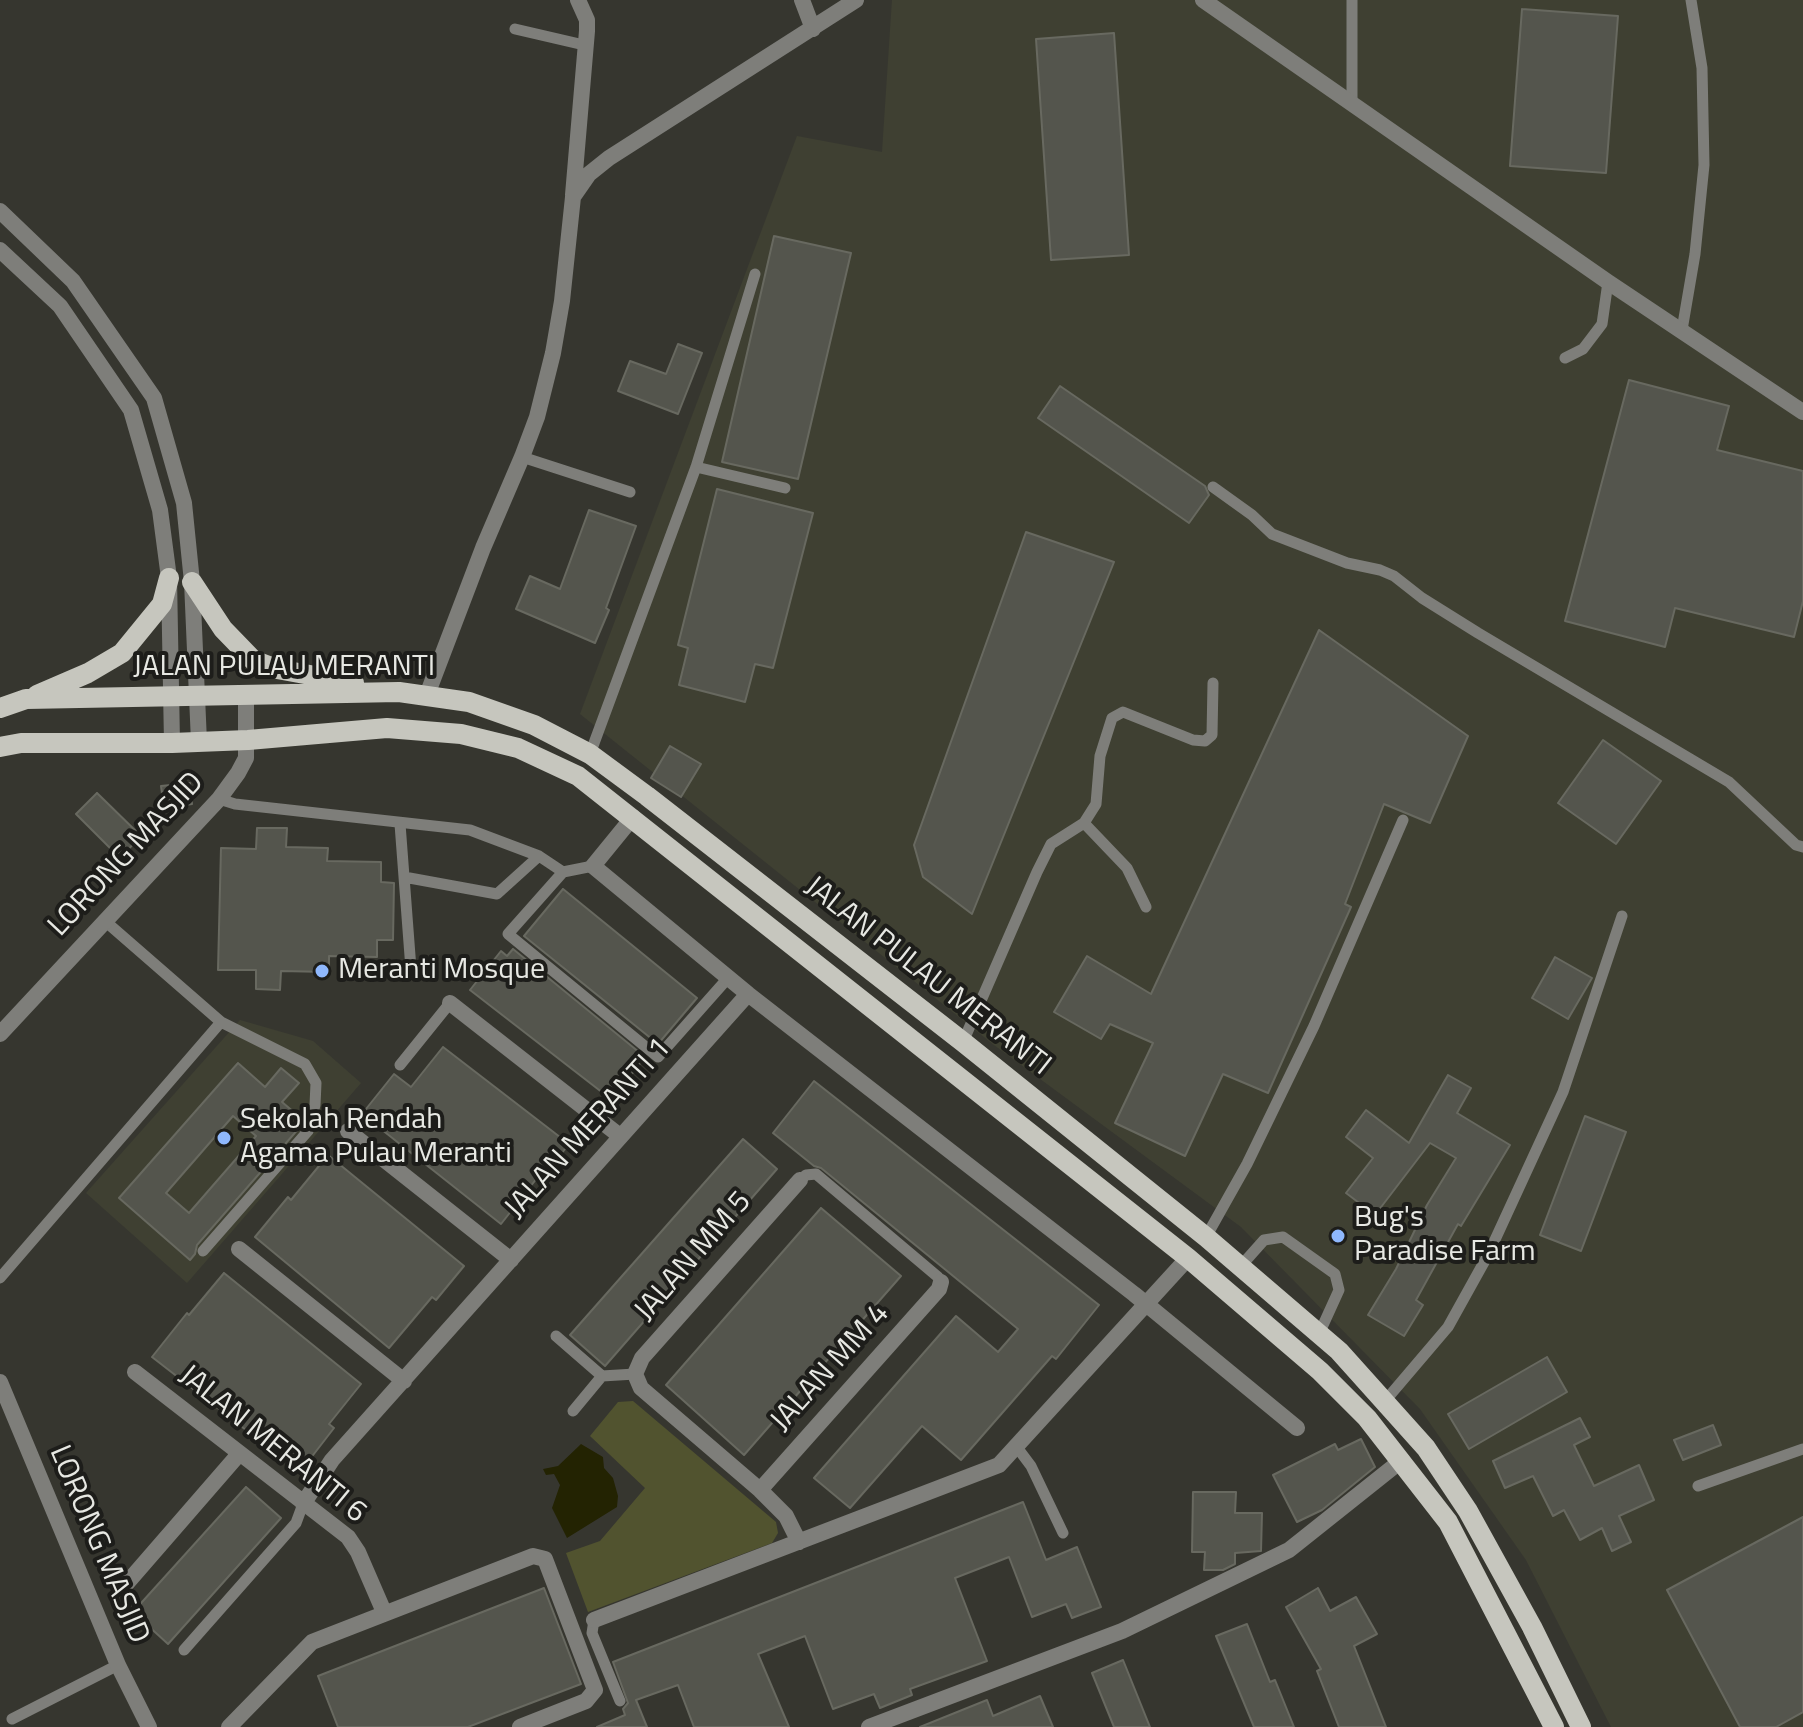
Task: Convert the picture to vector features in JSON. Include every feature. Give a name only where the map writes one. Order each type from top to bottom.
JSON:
[{"type":"main road","points":[[26,699],[88,673],[122,653],[162,604],[169,578]]},
{"type":"main road","points":[[192,582],[223,629],[253,660],[277,669],[399,692]]},
{"type":"main road","name":"JALAN PULAU MERANTI","points":[[0,708],[26,699],[399,692],[469,702],[534,725],[590,754],[963,1042],[1206,1237],[1339,1351],[1426,1448],[1468,1511],[1532,1627],[1581,1727]]},
{"type":"main road","name":"JALAN PULAU MERANTI","points":[[0,747],[21,743],[248,740],[387,728],[461,734],[518,748],[578,776],[1188,1258],[1320,1371],[1367,1418],[1448,1522],[1554,1727]]},
{"type":"street","points":[[427,695],[537,417],[553,353],[573,197],[587,20],[578,0]]},
{"type":"street","points":[[802,0],[813,29]]},
{"type":"street","points":[[573,197],[589,174],[617,153],[856,0]]},
{"type":"street","points":[[1203,0],[1608,282],[1803,412]]},
{"type":"street","points":[[0,211],[73,281],[154,398],[184,503],[192,582],[199,742]]},
{"type":"street","points":[[0,250],[60,306],[131,410],[160,510],[169,578],[172,743]]},
{"type":"street","name":"LORONG MASJID","points":[[0,1034],[219,799],[246,758],[246,693]]},
{"type":"street","points":[[633,817],[593,866],[748,994],[1145,1303],[1297,1428]]},
{"type":"street","name":"JALAN MERANTI 1","points":[[303,1504],[332,1460],[748,994]]},
{"type":"street","points":[[450,1003],[620,1136]]},
{"type":"street","points":[[348,1131],[511,1260]]},
{"type":"street","name":"JALAN MM 5","points":[[635,1374],[642,1358],[800,1180]]},
{"type":"street","points":[[239,1249],[404,1381]]},
{"type":"street","points":[[594,1620],[999,1465],[1188,1258]]},
{"type":"street","name":"JALAN MM 4","points":[[760,1490],[939,1289],[941,1282]]},
{"type":"street","name":"JALAN MERANTI 6","points":[[135,1372],[348,1537],[358,1552],[384,1612]]},
{"type":"street","points":[[635,1374],[641,1388],[786,1516],[799,1542]]},
{"type":"street","name":"LORONG MASJID","points":[[0,1382],[118,1665],[149,1727]]},
{"type":"street","points":[[127,1583],[239,1454]]},
{"type":"street","points":[[869,1727],[906,1720],[1122,1631],[1289,1550],[1402,1460]]},
{"type":"street","points":[[229,1727],[312,1642],[533,1556],[545,1559],[595,1690],[586,1701],[520,1727]]},
{"type":"lane","points":[[1352,0],[1352,104]]},
{"type":"lane","points":[[1682,330],[1695,254],[1704,165],[1702,68],[1691,0]]},
{"type":"lane","points":[[515,29],[584,45]]},
{"type":"lane","points":[[590,754],[696,467],[755,274]]},
{"type":"lane","points":[[1565,358],[1583,349],[1602,324],[1608,282]]},
{"type":"lane","points":[[522,457],[630,492]]},
{"type":"lane","points":[[696,467],[785,488]]},
{"type":"lane","points":[[1213,487],[1272,534],[1347,563],[1394,576],[1422,598],[1478,633],[1729,782],[1796,845],[1803,847]]},
{"type":"lane","points":[[963,1042],[1051,844],[1084,823],[1096,804],[1100,756],[1112,718],[1123,712],[1193,740],[1205,741],[1212,735],[1213,683]]},
{"type":"lane","points":[[219,799],[235,804],[470,830],[539,856],[563,872]]},
{"type":"lane","points":[[1206,1237],[1247,1164],[1314,1026],[1403,820]]},
{"type":"lane","points":[[1084,823],[1127,868],[1146,907]]},
{"type":"lane","points":[[400,824],[411,969]]},
{"type":"lane","points":[[404,877],[497,894],[539,856]]},
{"type":"lane","points":[[593,866],[563,872],[508,934],[658,1057],[728,978]]},
{"type":"lane","points":[[1385,1401],[1448,1327],[1488,1255],[1563,1092],[1622,916]]},
{"type":"lane","points":[[105,921],[221,1022],[305,1064],[316,1083],[315,1105],[308,1131],[203,1251]]},
{"type":"lane","points":[[400,1065],[450,1003]]},
{"type":"lane","points":[[0,1278],[221,1022]]},
{"type":"lane","points":[[800,1180],[806,1175],[816,1174],[941,1282]]},
{"type":"lane","points":[[1240,1267],[1264,1240],[1283,1237],[1335,1274],[1339,1290],[1319,1334]]},
{"type":"lane","points":[[556,1336],[602,1376],[635,1374]]},
{"type":"lane","points":[[573,1411],[602,1376]]},
{"type":"lane","points":[[1016,1446],[1031,1466],[1063,1533]]},
{"type":"lane","points":[[1698,1486],[1803,1449]]},
{"type":"lane","points":[[184,1650],[296,1523],[303,1504]]},
{"type":"lane","points":[[594,1620],[592,1633],[620,1701]]},
{"type":"lane","points":[[12,1719],[118,1665]]},
{"type":"shaded area","points":[[892,0],[1803,0],[1803,1727],[1611,1727],[1526,1560],[1420,1409],[1241,1227],[994,1045],[580,714],[797,136],[882,152]]},
{"type":"shaded area","name":"Sekolah Rendah Agama Pulau Meranti","points":[[240,1020],[313,1041],[361,1083],[187,1283],[86,1193]]},
{"type":"shaded area","points":[[581,1444],[603,1457],[604,1468],[613,1478],[618,1496],[617,1507],[567,1538],[552,1508],[560,1485],[554,1474],[546,1475],[543,1469],[558,1466]]},
{"type":"green space","points":[[633,1401],[776,1522],[778,1533],[772,1543],[588,1612],[566,1553],[600,1541],[645,1488],[590,1436],[618,1402]]},
{"type":"building","points":[[1522,9],[1618,16],[1606,173],[1510,166]]},
{"type":"building","points":[[1114,33],[1129,255],[1051,260],[1036,39]]},
{"type":"building","points":[[774,236],[851,253],[798,479],[722,462]]},
{"type":"building","points":[[678,344],[702,353],[678,414],[618,391],[630,361],[666,374]]},
{"type":"building","points":[[1629,380],[1729,406],[1717,450],[1803,471],[1803,601],[1794,637],[1675,608],[1665,647],[1565,621]]},
{"type":"building","points":[[1060,386],[1205,486],[1209,495],[1189,523],[1038,418]]},
{"type":"building","points":[[717,489],[813,513],[773,668],[755,664],[745,702],[679,685],[688,648],[678,645]]},
{"type":"building","points":[[589,510],[636,526],[595,643],[516,609],[530,576],[560,589]]},
{"type":"building","points":[[1026,532],[1114,562],[972,914],[923,877],[914,845]]},
{"type":"building","points":[[1319,630],[1468,736],[1430,823],[1384,804],[1345,904],[1351,907],[1268,1093],[1223,1074],[1185,1156],[1115,1123],[1153,1043],[1110,1024],[1101,1039],[1054,1012],[1087,956],[1151,994]]},
{"type":"building","points":[[1603,740],[1661,781],[1616,844],[1558,803]]},
{"type":"building","points":[[670,746],[701,764],[681,797],[651,778]]},
{"type":"building","points":[[190,783],[192,804],[164,808],[161,786]]},
{"type":"building","points":[[97,793],[141,836],[120,858],[76,814]]},
{"type":"building","points":[[257,828],[287,828],[286,847],[328,848],[327,861],[381,862],[381,882],[394,883],[393,940],[377,940],[377,957],[329,956],[329,972],[281,971],[280,990],[256,989],[256,970],[218,970],[221,848],[256,849]]},
{"type":"building","points":[[563,889],[697,998],[658,1044],[524,936]]},
{"type":"building","points":[[513,949],[645,1057],[612,1100],[470,990],[501,951],[507,956]]},
{"type":"building","points":[[1555,957],[1592,978],[1568,1019],[1532,998]]},
{"type":"building","points":[[443,1047],[569,1144],[544,1176],[541,1173],[501,1224],[362,1114],[394,1074],[411,1087]]},
{"type":"building","points":[[238,1063],[265,1087],[281,1068],[299,1083],[282,1102],[302,1119],[300,1127],[197,1245],[190,1260],[119,1198]],"holes":[[[233,1116],[256,1136],[189,1213],[166,1193]]]},
{"type":"building","points":[[1448,1075],[1471,1088],[1457,1113],[1510,1145],[1461,1226],[1458,1224],[1416,1300],[1423,1305],[1404,1336],[1368,1315],[1456,1158],[1430,1143],[1375,1215],[1346,1193],[1373,1158],[1346,1137],[1366,1110],[1409,1143]]},
{"type":"building","points":[[814,1081],[1099,1305],[1056,1359],[1052,1356],[961,1460],[922,1426],[850,1508],[814,1478],[956,1316],[998,1352],[1018,1329],[821,1168],[814,1166],[773,1133]]},
{"type":"building","points":[[1585,1116],[1626,1132],[1581,1251],[1540,1235]]},
{"type":"building","points":[[743,1139],[777,1169],[605,1366],[570,1335]]},
{"type":"building","points":[[328,1155],[464,1266],[436,1300],[432,1297],[389,1348],[255,1237]]},
{"type":"building","points":[[821,1208],[901,1276],[744,1455],[666,1385]]},
{"type":"building","points":[[224,1273],[361,1384],[329,1424],[334,1428],[300,1472],[152,1357]]},
{"type":"building","points":[[1547,1357],[1567,1392],[1469,1449],[1448,1414]]},
{"type":"building","points":[[1580,1418],[1590,1437],[1574,1445],[1594,1486],[1639,1465],[1654,1500],[1619,1516],[1631,1542],[1612,1551],[1602,1528],[1580,1540],[1564,1510],[1553,1516],[1533,1476],[1505,1488],[1493,1461]]},
{"type":"building","points":[[1713,1425],[1721,1445],[1683,1460],[1674,1440]]},
{"type":"building","points":[[1361,1439],[1375,1467],[1322,1510],[1297,1522],[1273,1475],[1335,1444],[1338,1450]]},
{"type":"building","points":[[246,1487],[281,1518],[168,1644],[133,1612]]},
{"type":"building","points":[[1193,1492],[1236,1492],[1235,1513],[1262,1513],[1261,1551],[1235,1553],[1235,1564],[1223,1570],[1204,1570],[1205,1552],[1192,1552]]},
{"type":"building","points":[[1023,1502],[1046,1560],[1077,1547],[1101,1607],[1072,1618],[1066,1604],[1032,1617],[1009,1557],[955,1578],[987,1661],[910,1689],[912,1695],[880,1708],[874,1694],[833,1709],[805,1636],[758,1654],[789,1727],[694,1727],[678,1685],[636,1700],[647,1727],[597,1727],[625,1715],[623,1709],[628,1703],[613,1662]]},
{"type":"building","points":[[1803,1517],[1803,1712],[1776,1727],[1740,1727],[1667,1590]]},
{"type":"building","points":[[544,1588],[581,1684],[468,1727],[338,1727],[318,1676]]},
{"type":"building","points":[[1318,1588],[1330,1611],[1356,1597],[1377,1634],[1354,1646],[1386,1727],[1339,1727],[1317,1671],[1321,1669],[1286,1607]]},
{"type":"building","points":[[1247,1624],[1270,1682],[1275,1680],[1294,1727],[1254,1727],[1216,1636]]},
{"type":"building","points":[[1123,1660],[1150,1727],[1114,1727],[1092,1673]]},
{"type":"building","points":[[1040,1696],[1053,1727],[920,1727],[987,1700],[993,1716]]},
{"type":"place","name":"Meranti Mosque","points":[[322,971]]},
{"type":"place","name":"Sekolah Rendah Agama Pulau Meranti","points":[[224,1138]]},
{"type":"place","name":"Bug's Paradise Farm","points":[[1338,1236]]}]
